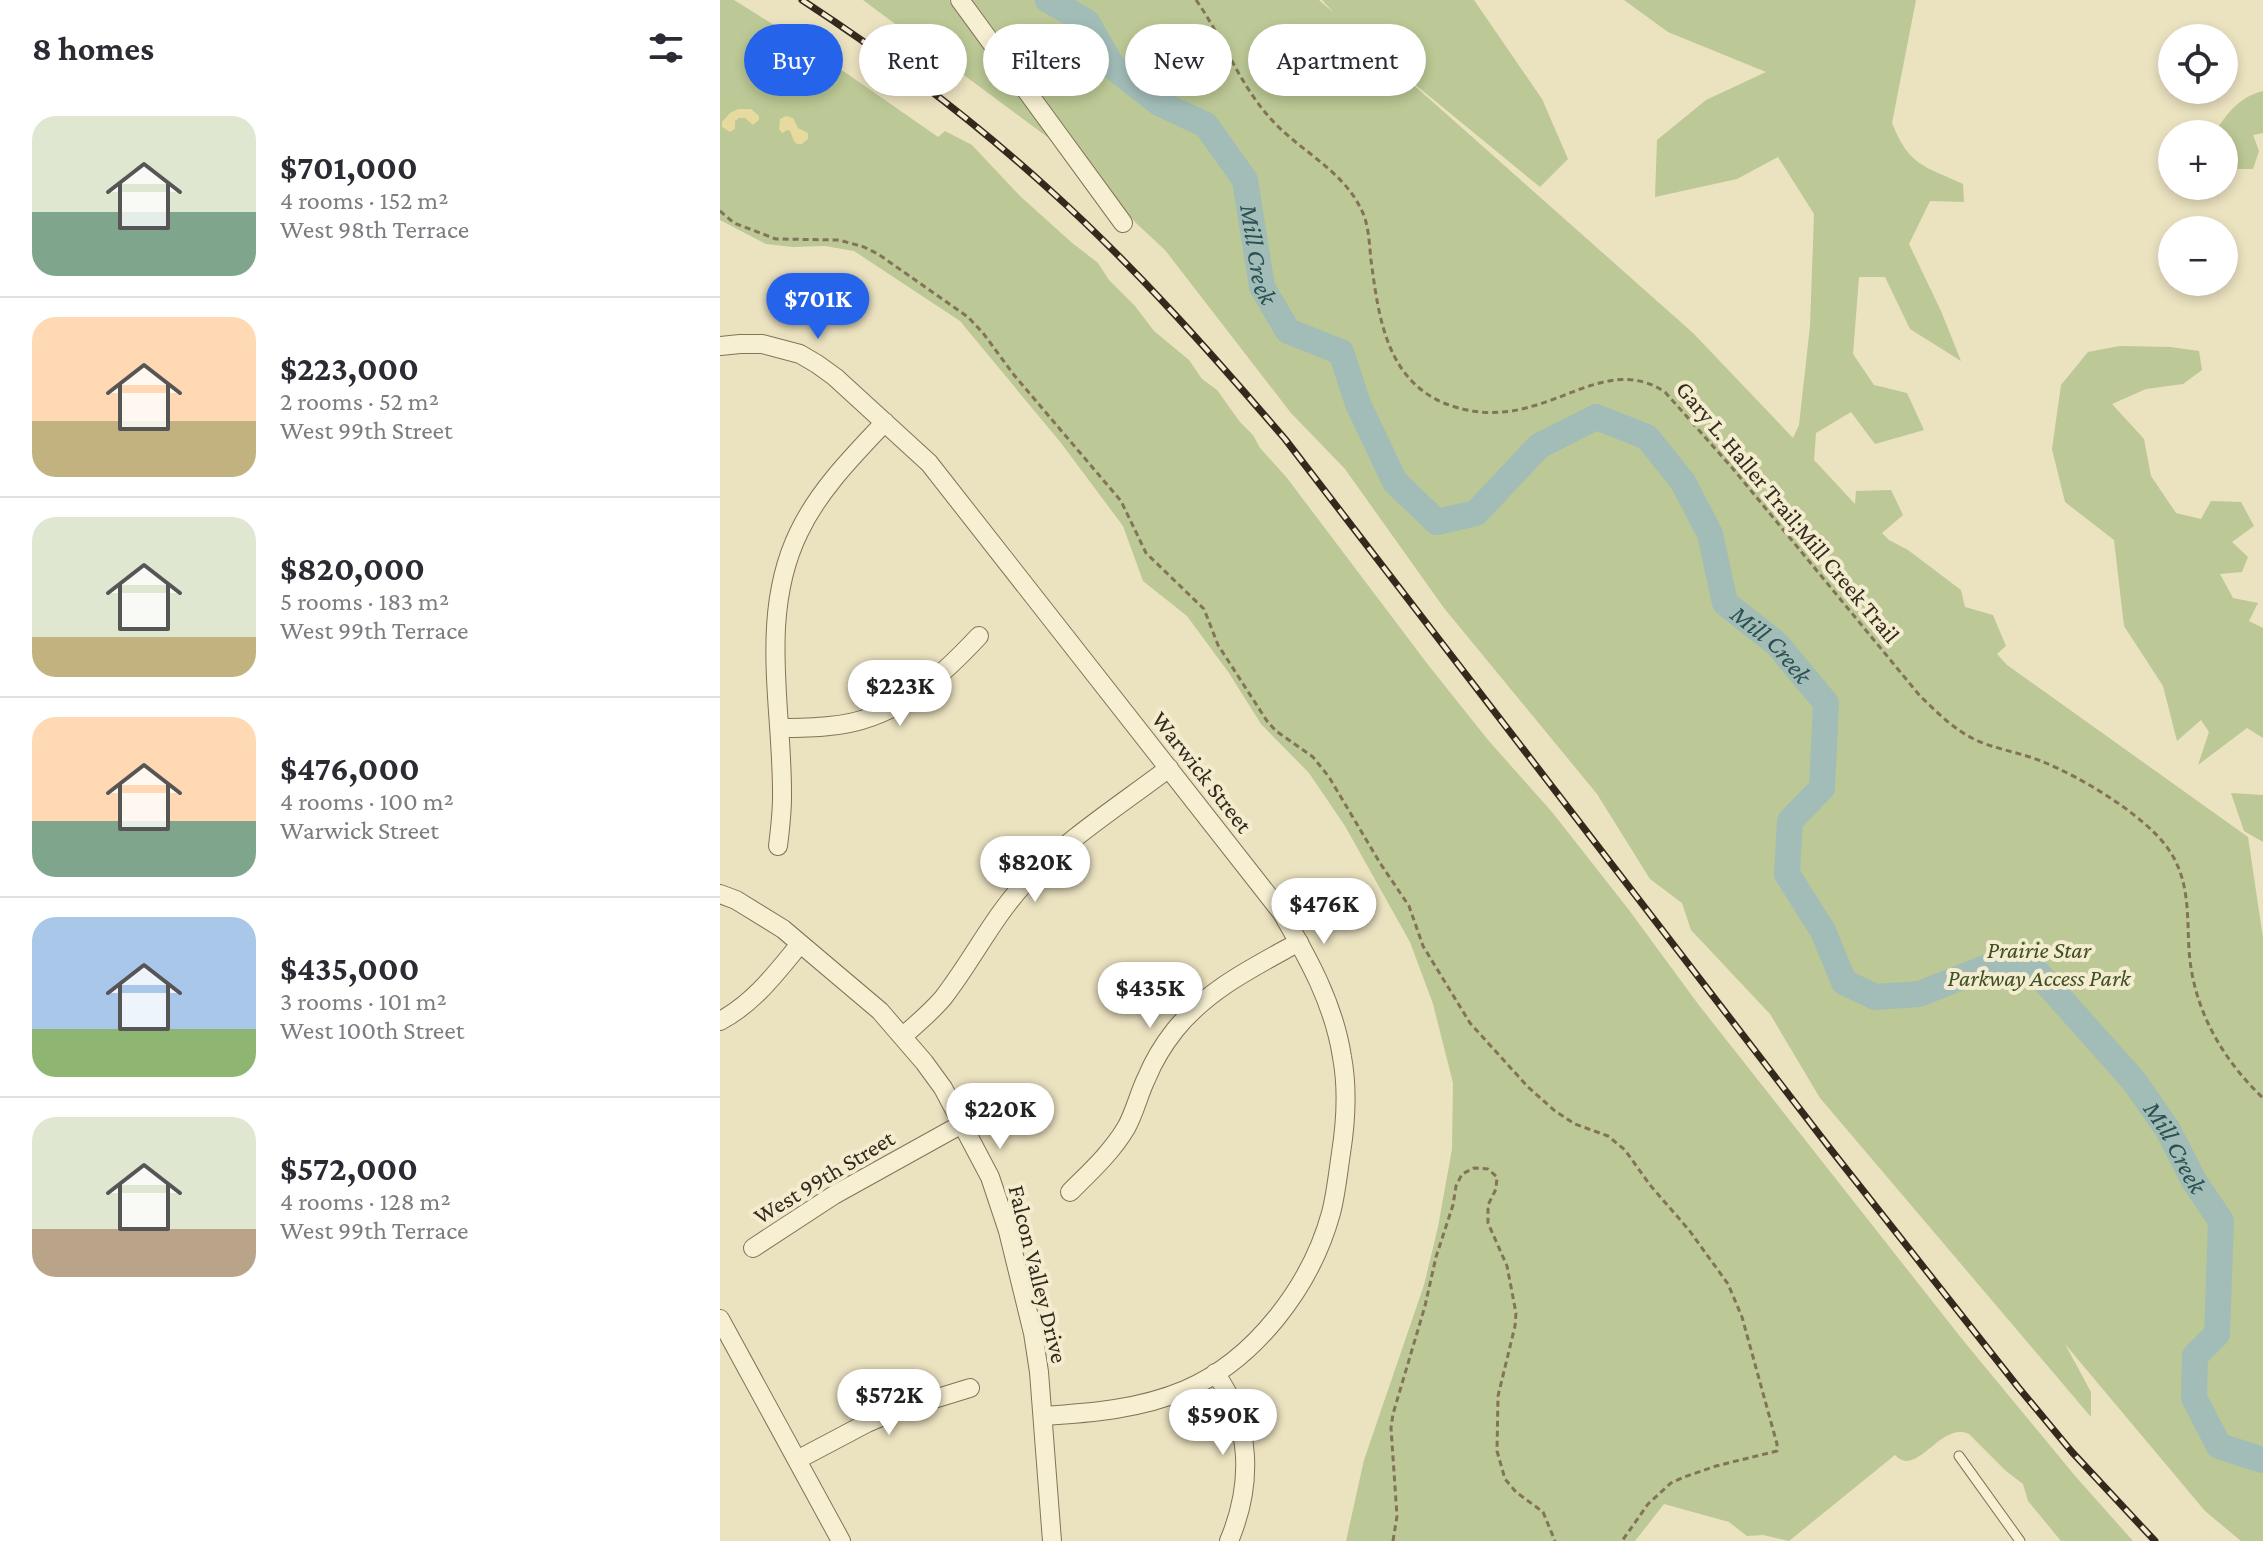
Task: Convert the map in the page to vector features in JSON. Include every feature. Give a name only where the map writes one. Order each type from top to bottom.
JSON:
[{"type":"street","points":[[960,0],[1123,223]]},
{"type":"street","name":"Warwick Street","points":[[720,346],[762,344],[800,354],[835,377],[929,463],[1282,913],[1326,996],[1342,1057],[1346,1091],[1345,1126],[1331,1214],[1305,1275],[1267,1327],[1243,1352],[1186,1389],[1138,1404],[1096,1412],[1043,1416]]},
{"type":"street","points":[[778,846],[782,798],[775,626],[789,555],[825,489],[885,422]]},
{"type":"street","points":[[779,728],[830,726],[880,714],[928,687],[979,636]]},
{"type":"street","points":[[903,1036],[944,997],[1024,884],[1064,848],[1169,768]]},
{"type":"street","name":"Falcon Valley Drive","points":[[720,894],[761,913],[880,1011],[943,1088],[990,1177],[1008,1231],[1033,1333],[1043,1416],[1052,1541]]},
{"type":"street","points":[[1070,1192],[1117,1142],[1159,1054],[1192,1010],[1235,977],[1299,942]]},
{"type":"street","points":[[720,1021],[744,1007],[800,944]]},
{"type":"street","name":"West 99th Street","points":[[753,1248],[834,1195],[962,1124]]},
{"type":"street","points":[[720,1319],[841,1541]]},
{"type":"street","points":[[1215,1373],[1238,1412],[1244,1439],[1243,1494],[1229,1541]]},
{"type":"street","points":[[797,1460],[895,1411],[970,1388]]},
{"type":"lane","points":[[1959,1456],[2020,1541]]},
{"type":"path","name":"Gary L. Haller Trail;Mill Creek Trail","points":[[1196,0],[1244,85],[1257,102],[1285,134],[1339,179],[1358,202],[1367,224],[1376,299],[1386,341],[1393,358],[1410,379],[1451,406],[1484,414],[1533,406],[1613,379],[1636,380],[1657,386],[1665,392],[1734,470],[1920,696],[1973,738],[2058,769],[2127,810],[2160,839],[2170,852],[2187,895],[2189,954],[2204,1017],[2225,1054],[2263,1098]]},
{"type":"path","points":[[720,211],[734,223],[776,239],[839,240],[864,247],[968,317],[1121,501],[1146,553],[1204,609],[1226,658],[1267,721],[1313,757],[1329,777],[1409,906],[1423,946],[1470,1023],[1528,1087],[1555,1111],[1575,1124],[1608,1136],[1625,1150],[1728,1284],[1742,1317],[1777,1451],[1716,1466],[1671,1483],[1648,1504],[1622,1541]]},
{"type":"path","points":[[1393,1541],[1397,1516],[1391,1428],[1396,1402],[1458,1179],[1467,1170],[1481,1168],[1488,1169],[1497,1177],[1496,1189],[1488,1205],[1488,1223],[1507,1266],[1516,1313],[1498,1396],[1497,1451],[1505,1479],[1516,1492],[1543,1512],[1555,1541]]},
{"type":"green space","points":[[720,0],[734,0],[773,24],[744,24],[744,96],[843,96],[843,71],[859,82],[859,96],[879,96],[938,137],[945,131],[972,145],[1020,196],[1098,263],[1154,331],[1189,360],[1202,379],[1217,390],[1429,666],[1488,740],[1552,812],[1698,1004],[1962,1339],[2133,1541],[2061,1541],[2028,1501],[2023,1484],[1969,1434],[1958,1432],[1948,1435],[1912,1460],[1903,1460],[1895,1455],[1789,1541],[1763,1535],[1747,1536],[1729,1522],[1664,1504],[1635,1541],[1346,1541],[1364,1460],[1424,1285],[1452,1149],[1453,1083],[1433,1004],[1410,942],[1345,826],[1309,773],[1261,724],[1229,673],[1187,616],[1143,581],[1123,526],[1061,443],[960,321],[854,251],[825,246],[766,244],[720,220]]},
{"type":"green space","points":[[863,0],[949,0],[983,44],[983,89],[967,77],[967,24],[895,24]]},
{"type":"green space","name":"Prairie Star Parkway Access Park","points":[[970,0],[1319,0],[1334,13],[1322,0],[1474,0],[1542,99],[1568,159],[1540,187],[1426,94],[1426,24],[1248,24],[1248,96],[1426,96],[1693,333],[1793,438],[1799,425],[1810,326],[1814,214],[1778,157],[1737,179],[1655,197],[1657,140],[1706,100],[1766,72],[1668,32],[1624,0],[1916,0],[1892,123],[1905,148],[1919,163],[1963,184],[1964,202],[1930,201],[1909,244],[1961,361],[1910,329],[1885,277],[1859,277],[1853,354],[1874,385],[1907,393],[1924,430],[1875,444],[1851,412],[1816,433],[1814,460],[1855,504],[1856,491],[1891,490],[1903,515],[1882,533],[1961,590],[1965,607],[1993,615],[2006,646],[1997,654],[2007,665],[2248,837],[2263,938],[2263,1541],[2241,1541],[2205,1511],[2065,1344],[2091,1392],[2091,1417],[1820,1098],[1770,1014],[1691,930],[1682,903],[1650,879],[1597,794],[1444,608],[1345,469],[1291,413],[1165,250],[1136,223],[1097,176],[1041,96],[1109,96],[1109,24],[989,24]]},
{"type":"green space","points":[[2263,91],[2263,133],[2253,135],[2259,151],[2253,169],[2238,169],[2238,120],[2223,120],[2247,97]]},
{"type":"green space","points":[[992,96],[1023,96],[1085,165]]},
{"type":"green space","points":[[2120,346],[2199,351],[2202,370],[2183,384],[2146,389],[2112,404],[2144,439],[2151,476],[2176,513],[2201,519],[2211,501],[2241,502],[2254,526],[2232,542],[2248,557],[2242,572],[2220,574],[2233,598],[2258,603],[2249,621],[2263,628],[2263,738],[2247,728],[2198,765],[2209,732],[2201,720],[2177,741],[2163,686],[2124,626],[2114,540],[2065,502],[2052,449],[2061,385],[2088,352]]},
{"type":"green space","points":[[2231,793],[2263,795],[2263,842],[2244,831]]},
{"type":"sand","points":[[738,109],[751,109],[759,120],[753,125],[745,118],[739,118],[735,121],[735,129],[730,132],[722,127],[722,122]]},
{"type":"sand","points":[[786,116],[793,118],[798,128],[808,133],[808,139],[802,144],[794,141],[790,131],[782,133],[779,129],[780,119]]},
{"type":"waterway","name":"Mill Creek","points":[[1048,0],[1087,22],[1112,66],[1159,103],[1206,125],[1245,180],[1262,287],[1288,331],[1341,352],[1358,404],[1395,482],[1437,522],[1476,513],[1539,446],[1596,417],[1647,437],[1683,482],[1710,534],[1725,603],[1777,644],[1826,703],[1822,788],[1790,821],[1787,874],[1823,931],[1844,982],[1875,997],[1919,994],[2000,962],[2034,969],[2134,1081],[2168,1130],[2194,1181],[2221,1221],[2217,1334],[2195,1356],[2194,1398],[2219,1446],[2263,1460]]},
{"type":"railway","points":[[802,0],[931,91],[1022,165],[1113,251],[1229,375],[1285,439],[1832,1151],[2018,1387],[2072,1452],[2155,1541]]}]
